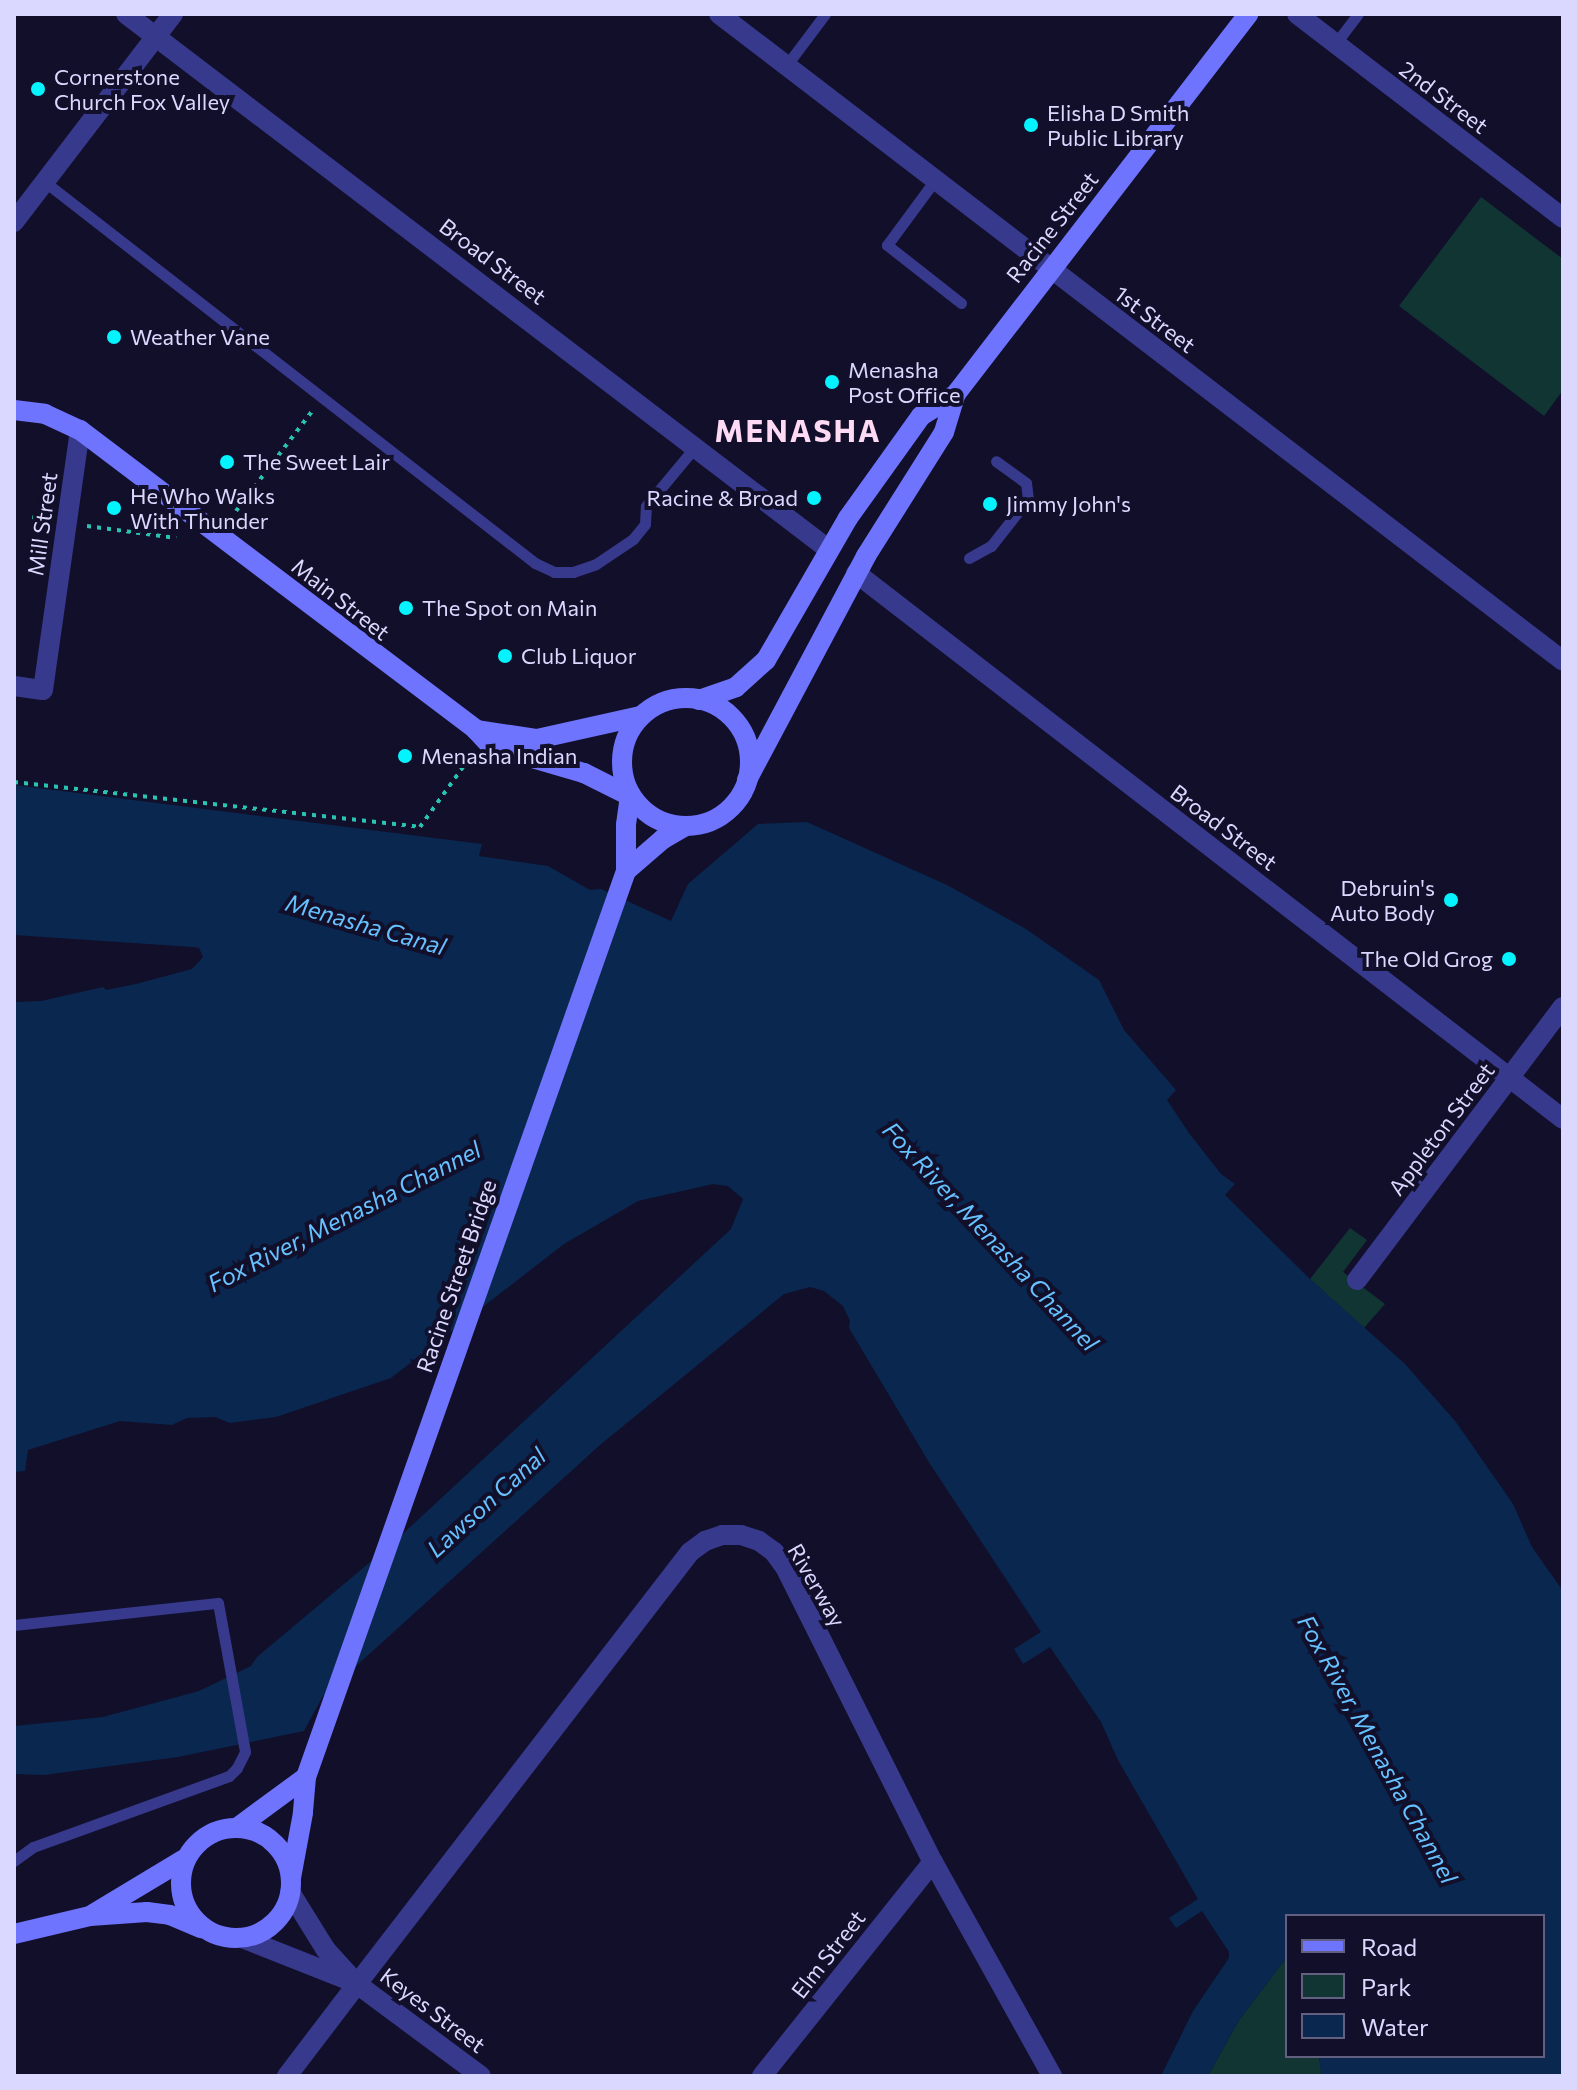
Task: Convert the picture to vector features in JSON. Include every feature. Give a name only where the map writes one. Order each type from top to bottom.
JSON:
[{"type":"main road","name":"Racine Street","points":[[747,780],[856,573],[944,432],[955,395],[1248,14]]},
{"type":"main road","name":"Racine Street","points":[[699,700],[736,687],[766,660],[828,549],[921,416],[955,395]]},
{"type":"main road","name":"Main Street","points":[[14,410],[45,414],[80,430],[476,730],[491,746],[584,773],[630,796]]},
{"type":"main road","points":[[626,871],[663,839],[684,827],[705,824],[724,814],[739,799],[747,780],[750,759],[745,738],[734,721],[718,707],[699,700],[678,699],[658,704],[641,716],[628,734],[622,754],[623,775],[630,796],[640,808],[660,821],[684,827]]},
{"type":"main road","name":"Main Street","points":[[476,730],[537,739],[616,725],[641,716]]},
{"type":"main road","points":[[626,871],[626,825],[630,796]]},
{"type":"main road","name":"Racine Street Bridge","points":[[291,1885],[306,1777],[543,1098],[626,871]]},
{"type":"main road","points":[[90,1916],[183,1860],[204,1837],[238,1827],[306,1777]]},
{"type":"main road","points":[[14,1934],[90,1916],[159,1912],[214,1933],[242,1938],[259,1933],[274,1923],[291,1885],[280,1849],[269,1838],[238,1827]]},
{"type":"main road","points":[[183,1860],[182,1897],[189,1912],[214,1933]]},
{"type":"street","name":"Broad Street","points":[[126,14],[828,549]]},
{"type":"street","points":[[14,222],[21,198],[45,182],[173,14]]},
{"type":"street","name":"1st Street","points":[[719,14],[1563,661]]},
{"type":"street","name":"2nd Street","points":[[1297,14],[1563,218]]},
{"type":"street","name":"Mill Street","points":[[14,686],[43,690],[80,430]]},
{"type":"street","name":"Broad Street","points":[[856,573],[1563,1119]]},
{"type":"street","name":"Appleton Street","points":[[1357,1280],[1563,1007]]},
{"type":"street","name":"Riverway","points":[[287,2076],[690,1552],[705,1541],[722,1535],[741,1535],[759,1541],[774,1552],[785,1567],[933,1862],[1052,2076]]},
{"type":"street","name":"Elm Street","points":[[762,2076],[933,1862]]},
{"type":"street","name":"Keyes Street","points":[[291,1885],[321,1944],[357,1984],[481,2076]]},
{"type":"street","name":"Keyes Street","points":[[242,1938],[357,1984]]},
{"type":"lane","points":[[786,66],[825,14]]},
{"type":"lane","points":[[1336,43],[1358,14]]},
{"type":"lane","points":[[935,180],[887,245],[961,303]]},
{"type":"lane","points":[[45,182],[535,563],[554,572],[573,572],[596,564],[633,539],[645,524],[646,506],[695,447]]},
{"type":"lane","points":[[969,558],[991,546],[1028,499],[1026,483],[996,461]]},
{"type":"lane","points":[[14,1625],[218,1603],[245,1752],[229,1776],[33,1847],[14,1861]]},
{"type":"path","points":[[236,511],[324,396]]},
{"type":"path","points":[[32,517],[176,538]]},
{"type":"path","points":[[14,782],[420,827],[468,760]]},
{"type":"green space","points":[[1481,197],[1563,259],[1563,390],[1544,416],[1399,306]]},
{"type":"green space","points":[[1350,1228],[1367,1240],[1343,1272],[1385,1304],[1364,1328],[1310,1279]]},
{"type":"green space","points":[[1285,1960],[1285,2058],[1319,2058],[1322,2076],[1208,2076],[1239,2020]]},
{"type":"water","points":[[14,785],[482,844],[479,856],[548,866],[590,890],[601,889],[671,921],[688,884],[758,824],[807,822],[947,885],[1026,929],[1099,980],[1124,1030],[1176,1090],[1167,1100],[1189,1133],[1221,1174],[1235,1184],[1225,1195],[1310,1279],[1404,1363],[1456,1422],[1513,1504],[1532,1547],[1563,1591],[1563,2076],[1321,2074],[1319,2058],[1545,2058],[1545,1914],[1285,1914],[1285,1960],[1239,2020],[1208,2076],[1161,2076],[1193,2011],[1229,1958],[1229,1952],[1202,1911],[1176,1928],[1169,1918],[1198,1899],[1118,1760],[1101,1722],[1050,1647],[1023,1664],[1014,1649],[1041,1632],[930,1464],[849,1328],[850,1321],[843,1306],[824,1291],[810,1287],[784,1294],[600,1445],[323,1696],[304,1731],[178,1757],[44,1775],[14,1774],[14,1726],[103,1717],[199,1691],[251,1666],[257,1657],[394,1542],[731,1229],[743,1199],[728,1186],[713,1184],[638,1201],[564,1244],[391,1378],[276,1417],[230,1423],[215,1417],[187,1418],[172,1425],[120,1421],[28,1450],[25,1471],[14,1472],[14,1002],[41,1001],[103,987],[106,990],[136,984],[192,969],[203,957],[199,948],[193,947],[14,935]]},
{"type":"place","name":"Cornerstone Church Fox Valley","points":[[38,89]]},
{"type":"place","name":"Elisha D Smith Public Library","points":[[1031,125]]},
{"type":"place","name":"Weather Vane","points":[[114,337]]},
{"type":"place","name":"Menasha Post Office","points":[[832,382]]},
{"type":"place","name":"The Sweet Lair","points":[[227,462]]},
{"type":"place","name":"Racine & Broad","points":[[814,498]]},
{"type":"place","name":"Jimmy John's","points":[[990,504]]},
{"type":"place","name":"He Who Walks With Thunder","points":[[114,508]]},
{"type":"place","name":"The Spot on Main","points":[[406,608]]},
{"type":"place","name":"Club Liquor","points":[[505,656]]},
{"type":"place","name":"Menasha Indian","points":[[405,756]]},
{"type":"place","name":"Debruin's Auto Body","points":[[1451,900]]},
{"type":"place","name":"The Old Grog","points":[[1509,959]]},
{"type":"district","name":"MENASHA","points":[[798,430]]},
{"type":"water label","name":"Menasha Canal","points":[[366,924]]},
{"type":"water label","name":"Fox River, Menasha Channel","points":[[344,1216]]},
{"type":"water label","name":"Fox River, Menasha Channel","points":[[991,1236]]},
{"type":"water label","name":"Lawson Canal","points":[[486,1502]]},
{"type":"water label","name":"Fox River, Menasha Channel","points":[[1378,1749]]}]
